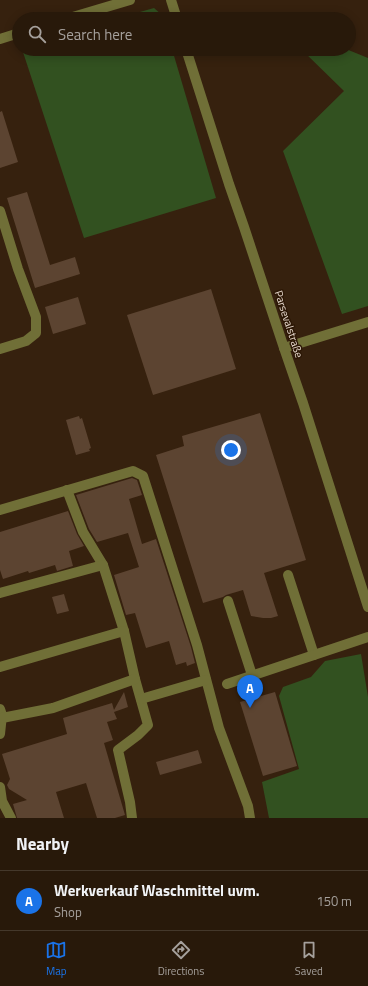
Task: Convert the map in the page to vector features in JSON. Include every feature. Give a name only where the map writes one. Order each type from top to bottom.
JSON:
[{"type":"street","points":[[90,12],[130,0]]},
{"type":"street","points":[[171,0],[175,12]]},
{"type":"street","points":[[0,39],[12,35]]},
{"type":"street","name":"Parsevalstraße","points":[[188,56],[229,184],[303,403],[368,607]]},
{"type":"street","points":[[0,211],[18,269],[36,317],[36,333],[26,341],[0,349]]},
{"type":"street","points":[[284,348],[368,322]]},
{"type":"street","points":[[0,510],[133,471],[143,476],[197,645],[219,728],[248,806],[250,818]]},
{"type":"street","points":[[67,490],[83,532],[104,565],[124,631],[140,699],[148,725],[138,735],[118,750],[130,802],[132,818]]},
{"type":"street","points":[[0,593],[104,565]]},
{"type":"street","points":[[288,575],[314,655]]},
{"type":"street","points":[[228,601],[252,676]]},
{"type":"street","points":[[0,667],[124,631]]},
{"type":"street","points":[[227,684],[368,637]]},
{"type":"street","points":[[0,734],[1,713],[53,708],[135,679]]},
{"type":"street","points":[[140,699],[206,680]]},
{"type":"street","points":[[0,787],[2,801],[11,818]]},
{"type":"green space","points":[[154,8],[159,12],[140,12]]},
{"type":"green space","points":[[356,53],[368,58],[368,306],[342,314],[283,151],[344,91],[308,56],[356,56]]},
{"type":"green space","points":[[24,56],[174,56],[216,198],[84,238]]},
{"type":"green space","points":[[361,654],[368,697],[368,818],[269,818],[262,782],[299,769],[279,696],[283,687],[311,677],[325,661]]},
{"type":"building","points":[[2,111],[18,162],[0,168],[0,112]]},
{"type":"building","points":[[27,192],[50,265],[75,257],[80,274],[35,288],[7,198]]},
{"type":"building","points":[[211,289],[236,369],[153,395],[127,315]]},
{"type":"building","points":[[78,297],[86,324],[53,334],[45,307]]},
{"type":"building","points":[[260,413],[306,560],[264,573],[278,616],[271,618],[251,616],[243,590],[203,603],[156,455],[184,446],[182,436]]},
{"type":"building","points":[[79,416],[80,419],[82,418],[91,448],[89,449],[90,451],[76,455],[66,420]]},
{"type":"building","points":[[132,478],[137,480],[142,495],[129,499],[142,544],[156,539],[191,647],[195,663],[187,666],[186,662],[176,665],[169,641],[146,648],[135,613],[126,615],[114,575],[139,567],[128,533],[97,542],[89,529],[76,495]]},
{"type":"building","points":[[68,511],[77,534],[84,546],[69,551],[73,566],[57,571],[55,565],[29,573],[28,571],[3,579],[0,570],[0,532]]},
{"type":"building","points":[[64,594],[69,611],[57,614],[52,597]]},
{"type":"building","points":[[124,692],[128,707],[114,712],[117,719],[107,722],[113,740],[104,743],[125,815],[115,818],[97,818],[86,783],[56,792],[64,818],[17,818],[13,804],[27,800],[9,789],[7,785],[10,779],[2,754],[67,734],[63,718],[112,703],[114,710]]},
{"type":"building","points":[[275,692],[297,766],[263,776],[240,702]]},
{"type":"building","points":[[198,750],[202,763],[160,775],[156,762]]},
{"type":"place","name":"Werkverkauf Waschmittel uvm.","points":[[250,708]]}]
